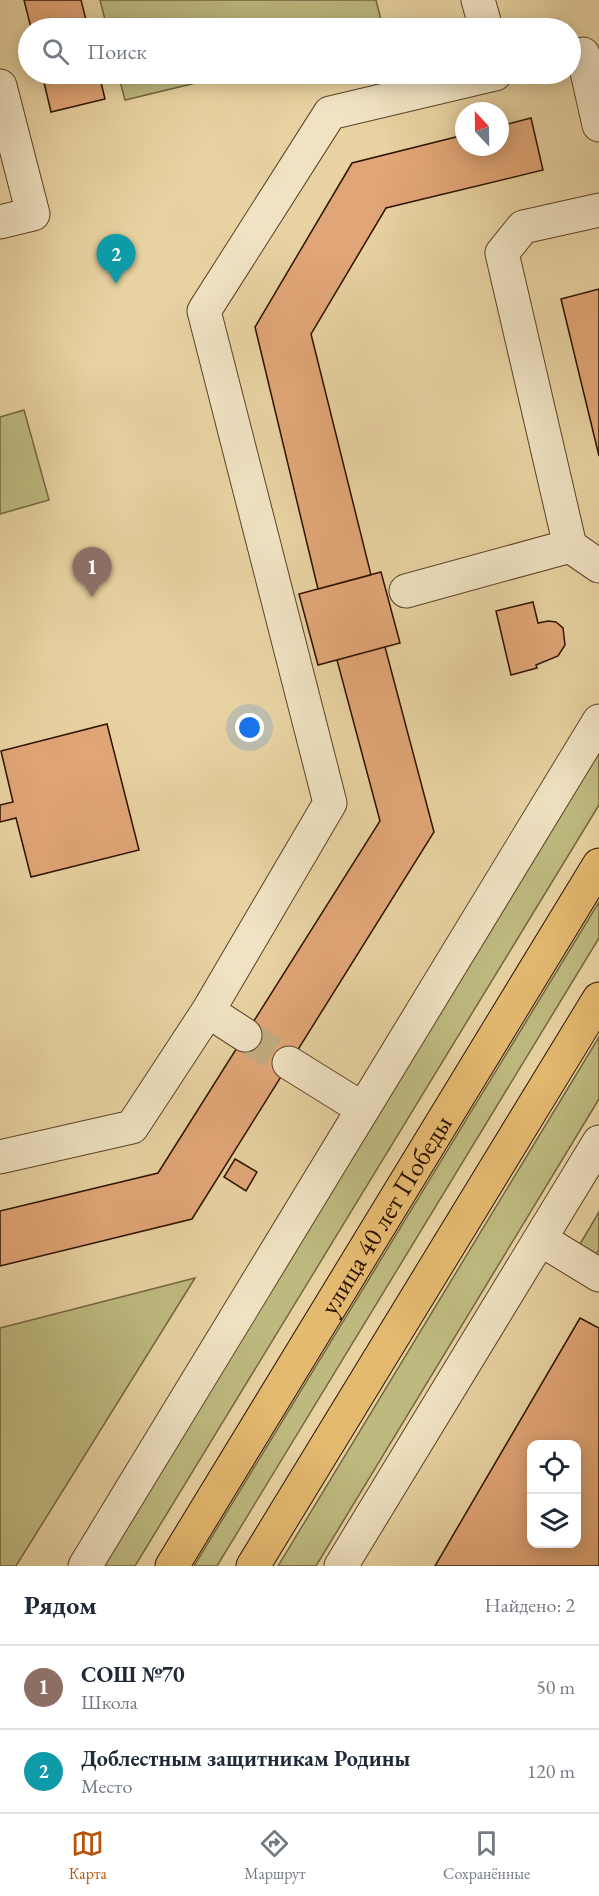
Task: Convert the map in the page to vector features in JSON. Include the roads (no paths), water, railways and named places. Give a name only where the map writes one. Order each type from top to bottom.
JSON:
[{"type":"main road","name":"улица 40 лет Победы","points":[[172,1566],[599,865]]},
{"type":"main road","points":[[253,1566],[599,999]]},
{"type":"street","points":[[478,0],[483,18]]},
{"type":"street","points":[[581,54],[583,54],[599,125]]},
{"type":"street","points":[[0,1157],[132,1127],[208,1011],[330,802],[204,311],[330,113],[453,84]]},
{"type":"street","points":[[0,86],[33,214],[0,222]]},
{"type":"street","points":[[599,210],[523,227],[502,252],[570,546],[599,566]]},
{"type":"street","points":[[406,591],[570,546]]},
{"type":"street","points":[[85,1566],[599,721]]},
{"type":"street","points":[[208,1011],[245,1035]]},
{"type":"street","points":[[289,1063],[363,1109]]},
{"type":"street","points":[[341,1566],[599,1142]]},
{"type":"street","points":[[540,1239],[599,1275]]},
{"type":"tunnel","points":[[245,1035],[289,1063]]},
{"type":"place","name":"Доблестным защитникам Родины","points":[[116,284]]},
{"type":"place","name":"СОШ №70","points":[[92,597]]}]
